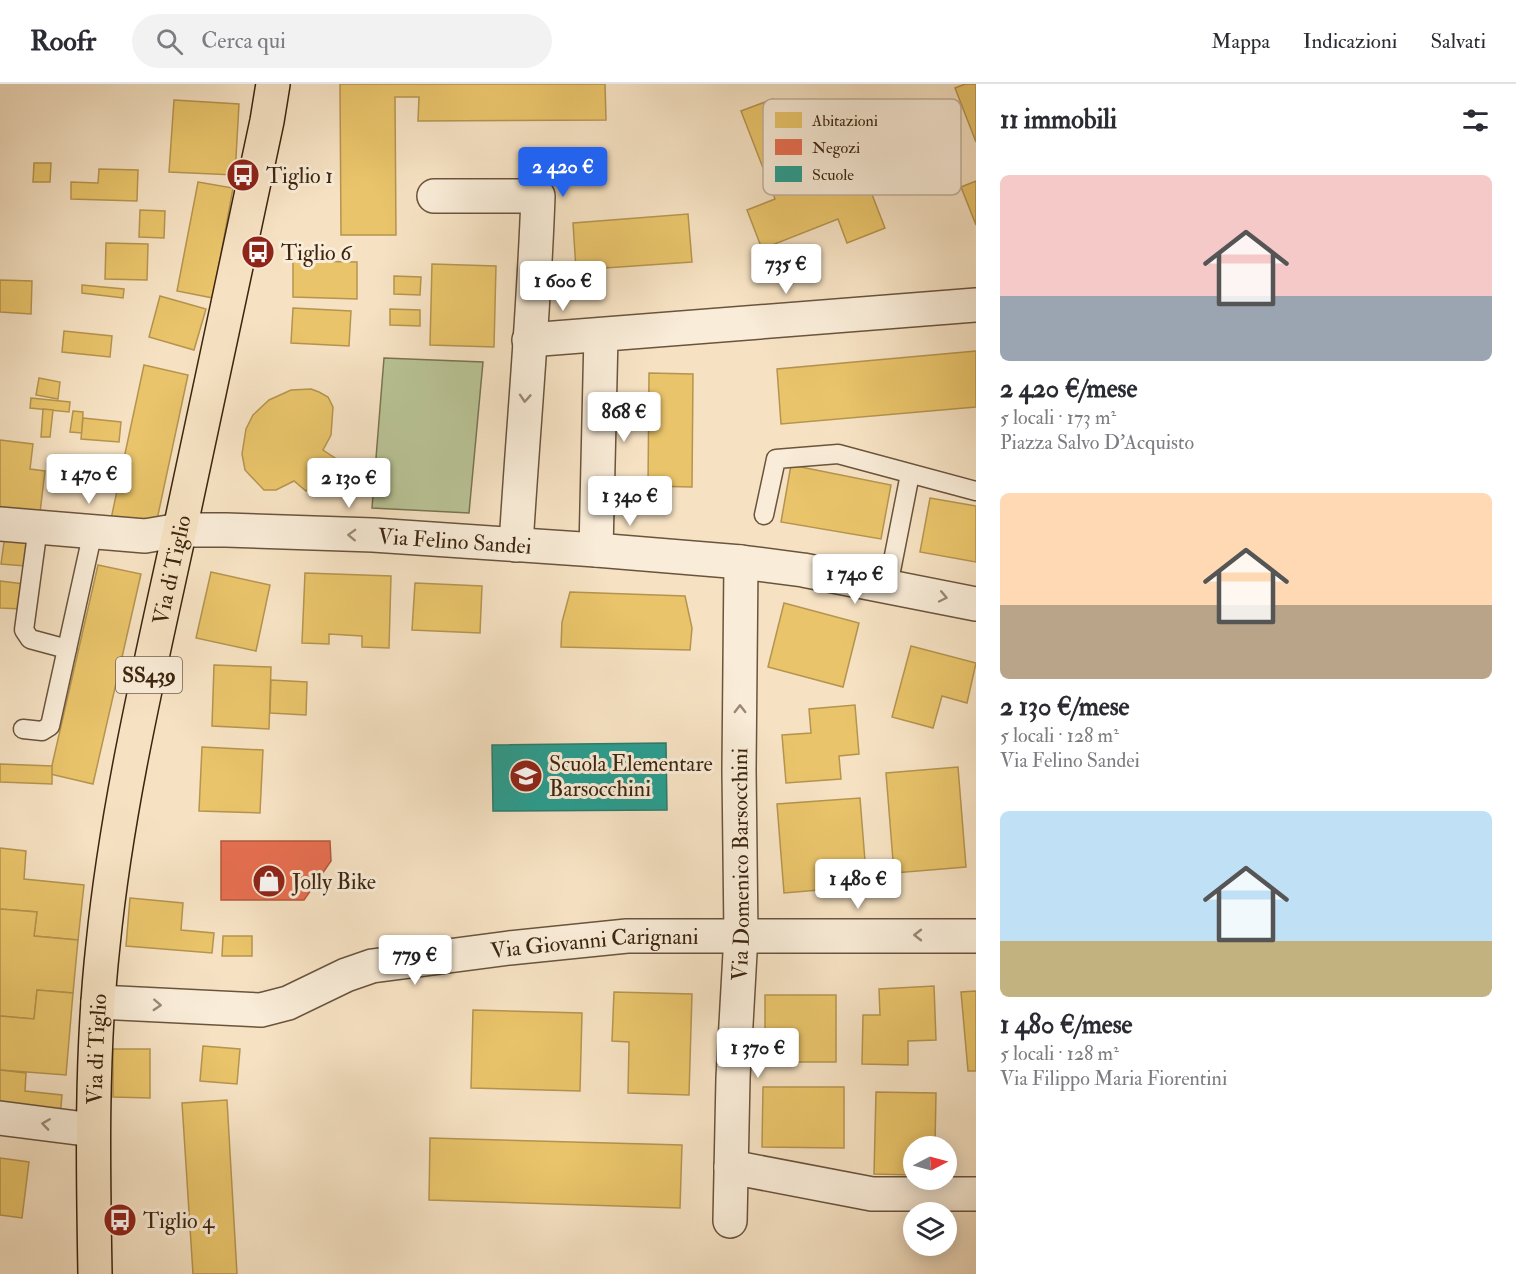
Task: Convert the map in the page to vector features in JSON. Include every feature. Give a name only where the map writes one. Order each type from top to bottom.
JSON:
[{"type":"main road","name":"Via di Tiglio","points":[[95,1274],[93,1130],[98,1002],[102,946],[116,840],[142,707],[260,156],[273,84]]},
{"type":"street","points":[[434,196],[538,196],[534,292],[516,545]]},
{"type":"street","points":[[529,339],[976,305]]},
{"type":"street","points":[[596,549],[601,335]]},
{"type":"street","name":"Via Felino Sandei","points":[[0,524],[145,536],[180,530],[373,535],[596,549],[803,570],[976,604]]},
{"type":"street","name":"Via Domenico Barsocchini","points":[[730,1221],[733,1078],[741,935],[741,562]]},
{"type":"street","name":"Via Giovanni Carignani","points":[[98,1002],[261,1010],[288,1003],[346,975],[372,966],[509,948],[627,936],[976,936]]},
{"type":"street","points":[[0,1118],[93,1130]]},
{"type":"street","points":[[731,1167],[872,1194],[976,1194]]},
{"type":"lane","points":[[764,515],[776,459],[837,454],[976,491]]},
{"type":"lane","points":[[888,586],[910,474]]},
{"type":"lane","points":[[38,527],[24,630],[30,639],[67,649]]},
{"type":"lane","points":[[23,729],[42,731],[50,726],[93,531]]},
{"type":"green space","points":[[384,358],[483,362],[469,513],[372,508]]},
{"type":"building: Abitazioni","points":[[340,84],[605,84],[606,120],[418,121],[419,97],[395,97],[396,235],[341,235]]},
{"type":"building: Abitazioni","points":[[965,84],[976,84],[976,142],[961,99],[955,88]]},
{"type":"building: Abitazioni","points":[[174,100],[239,104],[235,175],[169,172]]},
{"type":"building: Abitazioni","points":[[763,103],[763,168],[741,111]]},
{"type":"building: Abitazioni","points":[[34,163],[51,163],[50,182],[33,182]]},
{"type":"building: Abitazioni","points":[[99,169],[138,170],[137,201],[71,199],[71,182],[98,183]]},
{"type":"building: Abitazioni","points":[[976,181],[976,225],[961,187]]},
{"type":"building: Abitazioni","points":[[198,182],[233,188],[213,298],[177,291]]},
{"type":"building: Abitazioni","points":[[773,195],[872,195],[885,228],[847,243],[838,219],[762,249],[747,210],[775,199]]},
{"type":"building: Abitazioni","points":[[140,210],[165,211],[164,238],[139,237]]},
{"type":"building: Abitazioni","points":[[688,214],[692,262],[576,270],[573,223]]},
{"type":"building: Abitazioni","points":[[106,243],[148,244],[147,280],[105,279]]},
{"type":"building: Abitazioni","points":[[293,261],[357,262],[357,299],[293,297]]},
{"type":"building: Abitazioni","points":[[432,264],[496,266],[494,347],[430,345]]},
{"type":"building: Abitazioni","points":[[394,276],[421,277],[420,295],[394,294]]},
{"type":"building: Abitazioni","points":[[0,280],[32,281],[31,314],[0,312]]},
{"type":"building: Abitazioni","points":[[82,285],[124,289],[123,298],[82,293]]},
{"type":"building: Abitazioni","points":[[160,296],[206,309],[194,350],[149,337]]},
{"type":"building: Abitazioni","points":[[293,308],[351,311],[349,346],[291,343]]},
{"type":"building: Abitazioni","points":[[390,309],[420,310],[420,326],[390,325]]},
{"type":"building: Abitazioni","points":[[64,331],[112,336],[110,357],[62,352]]},
{"type":"building: Abitazioni","points":[[976,351],[976,407],[781,424],[777,369]]},
{"type":"building: Abitazioni","points":[[144,365],[188,375],[155,529],[111,519]]},
{"type":"building: Abitazioni","points":[[649,373],[693,374],[692,487],[648,486]]},
{"type":"building: Abitazioni","points":[[39,378],[60,382],[58,399],[36,395]]},
{"type":"building: Abitazioni","points":[[311,389],[328,397],[333,407],[331,435],[323,450],[335,458],[319,483],[306,491],[294,481],[276,490],[264,490],[245,470],[242,454],[246,429],[253,415],[269,400],[291,390]]},
{"type":"building: Abitazioni","points":[[31,398],[70,402],[69,412],[30,408]]},
{"type":"building: Abitazioni","points":[[43,409],[53,410],[50,437],[41,437]]},
{"type":"building: Abitazioni","points":[[73,411],[83,412],[82,433],[70,432]]},
{"type":"building: Abitazioni","points":[[83,418],[121,422],[119,442],[81,439]]},
{"type":"building: Abitazioni","points":[[0,440],[33,444],[30,469],[45,471],[39,521],[0,517]]},
{"type":"building: Abitazioni","points":[[791,465],[891,485],[881,539],[781,522]]},
{"type":"building: Abitazioni","points":[[930,498],[976,506],[976,562],[920,552]]},
{"type":"building: Abitazioni","points":[[5,535],[27,538],[25,566],[1,564]]},
{"type":"building: Abitazioni","points":[[98,565],[141,574],[93,784],[50,774]]},
{"type":"building: Abitazioni","points":[[211,572],[270,585],[256,651],[196,638]]},
{"type":"building: Abitazioni","points":[[305,573],[391,576],[389,648],[362,647],[362,636],[329,634],[329,644],[302,643]]},
{"type":"building: Abitazioni","points":[[0,581],[24,584],[22,609],[0,608]]},
{"type":"building: Abitazioni","points":[[415,583],[482,586],[480,633],[412,630]]},
{"type":"building: Abitazioni","points":[[570,592],[685,596],[692,628],[690,650],[561,647],[562,622]]},
{"type":"building: Abitazioni","points":[[784,603],[859,623],[843,687],[768,667]]},
{"type":"building: Abitazioni","points":[[911,646],[976,663],[967,703],[942,696],[933,728],[892,717]]},
{"type":"building: Abitazioni","points":[[214,665],[271,667],[269,729],[212,726]]},
{"type":"building: Abitazioni","points":[[271,680],[307,682],[306,715],[270,713]]},
{"type":"building: Abitazioni","points":[[855,705],[859,754],[839,756],[841,779],[786,783],[782,735],[811,733],[809,709]]},
{"type":"building: Abitazioni","points":[[202,747],[263,750],[260,813],[199,811]]},
{"type":"building: Abitazioni","points":[[0,764],[52,766],[52,784],[0,782]]},
{"type":"building: Abitazioni","points":[[958,767],[966,867],[894,873],[886,773]]},
{"type":"building: Abitazioni","points":[[860,798],[867,886],[784,893],[777,804]]},
{"type":"building: Abitazioni","points":[[0,848],[26,851],[24,879],[84,885],[78,940],[34,936],[37,912],[0,909]]},
{"type":"building: Abitazioni","points":[[130,898],[183,903],[181,930],[214,933],[212,953],[126,946]]},
{"type":"building: Abitazioni","points":[[0,909],[37,912],[34,936],[78,940],[73,993],[37,990],[34,1019],[0,1016]]},
{"type":"building: Abitazioni","points":[[223,936],[252,936],[252,956],[222,956]]},
{"type":"building: Abitazioni","points":[[934,986],[936,1040],[908,1041],[908,1065],[862,1064],[863,1015],[880,1015],[879,989]]},
{"type":"building: Abitazioni","points":[[37,990],[73,993],[66,1075],[0,1070],[0,1016],[34,1019]]},
{"type":"building: Abitazioni","points":[[976,991],[976,1071],[968,1071],[961,992]]},
{"type":"building: Abitazioni","points":[[614,992],[692,994],[689,1095],[628,1093],[629,1042],[612,1041]]},
{"type":"building: Abitazioni","points":[[765,995],[836,995],[836,1062],[765,1062]]},
{"type":"building: Abitazioni","points":[[473,1010],[582,1013],[580,1091],[471,1088]]},
{"type":"building: Abitazioni","points":[[203,1046],[240,1049],[237,1084],[200,1081]]},
{"type":"building: Abitazioni","points":[[113,1049],[150,1049],[150,1098],[113,1097]]},
{"type":"building: Abitazioni","points":[[0,1070],[26,1073],[25,1091],[62,1095],[60,1117],[0,1111]]},
{"type":"building: Abitazioni","points":[[763,1087],[844,1087],[844,1148],[762,1147]]},
{"type":"building: Abitazioni","points":[[876,1092],[936,1093],[935,1136],[903,1136],[903,1175],[874,1174]]},
{"type":"building: Abitazioni","points":[[227,1100],[237,1274],[193,1274],[182,1103]]},
{"type":"building: Abitazioni","points":[[430,1138],[682,1145],[680,1208],[429,1200]]},
{"type":"building: Abitazioni","points":[[0,1158],[29,1162],[22,1218],[0,1215]]},
{"type":"building: Negozi","name":"Jolly Bike","points":[[221,841],[330,841],[331,861],[304,900],[221,900]]},
{"type":"building: Scuole","points":[[666,743],[667,810],[493,811],[492,745]]},
{"type":"place","name":"Tiglio 1","points":[[243,175]]},
{"type":"place","name":"Tiglio 6","points":[[258,252]]},
{"type":"place","name":"Scuola Elementare Barsocchini","points":[[526,776]]},
{"type":"place","name":"Jolly Bike","points":[[269,881]]},
{"type":"place","name":"Tiglio 4","points":[[120,1220]]}]
